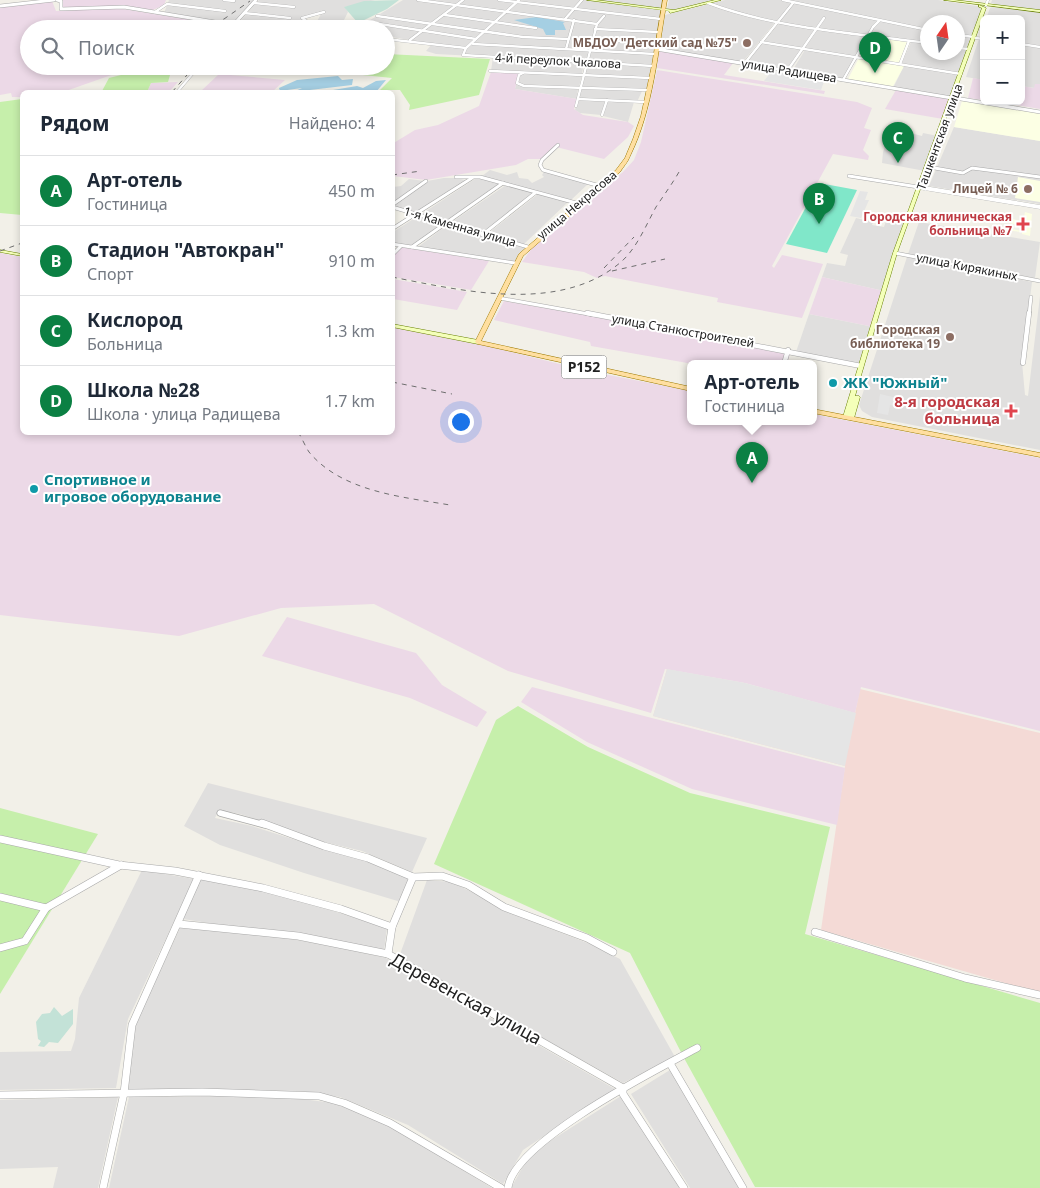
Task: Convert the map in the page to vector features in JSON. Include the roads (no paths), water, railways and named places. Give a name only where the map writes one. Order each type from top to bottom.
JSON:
[{"type":"main road","points":[[588,0],[650,8],[663,14],[720,0]]},
{"type":"main road","name":"улица Некрасова","points":[[478,342],[515,263],[528,247],[580,204],[628,159],[635,146],[653,66],[665,0]]},
{"type":"main road","points":[[939,0],[1040,11]]},
{"type":"main road","points":[[946,0],[983,6]]},
{"type":"main road","name":"Ташкентская улица","points":[[849,416],[897,253],[975,38],[983,6]]},
{"type":"main road","points":[[0,251],[20,256]]},
{"type":"main road","points":[[395,327],[478,342]]},
{"type":"main road","name":"Р152","points":[[478,342],[687,386]]},
{"type":"main road","points":[[817,410],[1040,455]]},
{"type":"main road","points":[[849,416],[1040,451]]},
{"type":"street","points":[[0,6],[56,0],[60,1],[61,9],[114,7],[204,20]]},
{"type":"street","points":[[164,13],[168,0]]},
{"type":"street","points":[[224,0],[234,1]]},
{"type":"street","points":[[238,20],[256,0]]},
{"type":"street","points":[[418,0],[596,24]]},
{"type":"street","points":[[410,40],[434,24],[463,0]]},
{"type":"street","points":[[499,0],[576,10],[663,14]]},
{"type":"street","points":[[565,19],[576,10],[582,0]]},
{"type":"street","points":[[783,0],[920,28]]},
{"type":"street","name":"Ташкентская улица","points":[[983,6],[988,0]]},
{"type":"street","points":[[395,39],[466,48],[473,44],[476,39],[518,1]]},
{"type":"street","points":[[253,3],[294,7]]},
{"type":"street","points":[[708,3],[732,12],[778,22],[920,42]]},
{"type":"street","points":[[744,64],[793,3]]},
{"type":"street","points":[[155,12],[167,4],[226,11]]},
{"type":"street","points":[[305,20],[302,18],[324,12]]},
{"type":"street","points":[[244,13],[290,18]]},
{"type":"street","points":[[445,15],[536,28]]},
{"type":"street","points":[[377,16],[485,32],[568,39]]},
{"type":"street","points":[[576,106],[596,24],[604,16]]},
{"type":"street","points":[[787,71],[824,18]]},
{"type":"street","points":[[566,49],[574,20]]},
{"type":"street","points":[[843,80],[868,36],[880,21]]},
{"type":"street","points":[[395,26],[476,39]]},
{"type":"street","points":[[595,29],[658,32]]},
{"type":"street","points":[[965,36],[980,39]]},
{"type":"street","points":[[592,40],[656,43]]},
{"type":"street","points":[[900,64],[909,41]]},
{"type":"street","points":[[761,42],[962,74]]},
{"type":"street","points":[[473,44],[655,52]]},
{"type":"street","points":[[1025,45],[1040,47]]},
{"type":"street","name":"4-й переулок Чкалова","points":[[466,48],[463,54],[653,66]]},
{"type":"street","points":[[965,49],[971,49]]},
{"type":"street","name":"улица Радищева","points":[[655,52],[744,64],[1040,112]]},
{"type":"street","points":[[490,71],[650,78]]},
{"type":"street","points":[[524,72],[519,76],[517,83],[519,85],[647,90]]},
{"type":"street","points":[[179,90],[191,75]]},
{"type":"street","points":[[578,99],[645,102]]},
{"type":"street","points":[[602,115],[607,100]]},
{"type":"street","points":[[558,146],[542,160],[540,165],[543,170],[600,186]]},
{"type":"street","points":[[928,167],[963,173],[969,169],[979,168],[1040,177]]},
{"type":"street","points":[[395,227],[475,176]]},
{"type":"street","points":[[456,177],[475,176],[580,204]]},
{"type":"street","points":[[849,176],[1040,207]]},
{"type":"street","points":[[395,204],[426,181]]},
{"type":"street","points":[[412,248],[444,223],[503,183]]},
{"type":"street","points":[[482,235],[535,192]]},
{"type":"street","name":"1-я Каменная улица","points":[[395,207],[482,235],[528,247]]},
{"type":"street","points":[[395,245],[515,263]]},
{"type":"street","points":[[395,252],[401,246]]},
{"type":"street","name":"улица Кирякиных","points":[[897,253],[1040,280]]},
{"type":"street","points":[[1023,363],[1031,297]]},
{"type":"street","name":"улица Станкостроителей","points":[[499,298],[864,363]]},
{"type":"street","points":[[785,360],[788,350]]},
{"type":"street","points":[[220,813],[255,821],[324,846],[368,858],[413,877],[442,876],[468,885],[504,907],[587,938],[613,952]]},
{"type":"street","name":"Деревенская улица","points":[[0,839],[122,865],[199,875],[308,899],[366,916],[392,927]]},
{"type":"street","points":[[0,948],[25,941],[46,908],[83,885],[122,865]]},
{"type":"street","points":[[103,1188],[124,1093],[132,1025],[179,924],[199,875]]},
{"type":"street","points":[[388,954],[392,927],[413,877]]},
{"type":"street","points":[[0,897],[46,908]]},
{"type":"street","name":"Деревенская улица","points":[[179,924],[298,936],[388,954],[623,1088]]},
{"type":"street","points":[[815,932],[965,978],[1040,995]]},
{"type":"street","points":[[508,1188],[508,1182],[522,1159],[533,1149],[623,1088],[671,1065],[697,1048]]},
{"type":"street","points":[[671,1065],[744,1188]]},
{"type":"street","points":[[623,1088],[623,1094],[684,1188]]},
{"type":"street","points":[[0,1095],[212,1092],[319,1096],[391,1122],[501,1188]]},
{"type":"railway","points":[[221,20],[250,1]]},
{"type":"railway","points":[[174,90],[187,75]]},
{"type":"railway","points":[[395,175],[421,171]]},
{"type":"railway","points":[[395,278],[449,288],[510,294],[540,293],[569,288],[597,278],[627,256],[679,172]]},
{"type":"railway","points":[[604,268],[634,237]]},
{"type":"railway","points":[[0,251],[20,244]]},
{"type":"railway","points":[[612,271],[665,259]]},
{"type":"railway","points":[[395,383],[452,394]]},
{"type":"railway","points":[[300,435],[309,452],[338,476],[374,491],[450,505]]},
{"type":"place","name":"МБДОУ \"Детский сад №75\"","points":[[747,43]]},
{"type":"place","name":"Школа №28","points":[[875,73]]},
{"type":"place","name":"Кислород","points":[[898,163]]},
{"type":"place","name":"Лицей № 6","points":[[1028,189]]},
{"type":"place","name":"Стадион \"Автокран\"","points":[[819,224]]},
{"type":"place","name":"Городская клиническая больница №7","points":[[1023,224]]},
{"type":"place","name":"Городская библиотека 19","points":[[950,337]]},
{"type":"place","name":"ЖК \"Южный\"","points":[[833,383]]},
{"type":"place","name":"8-я городская больница","points":[[1011,411]]},
{"type":"place","name":"Арт-отель","points":[[752,483]]},
{"type":"place","name":"Спортивное и игровое оборудование","points":[[34,489]]}]
